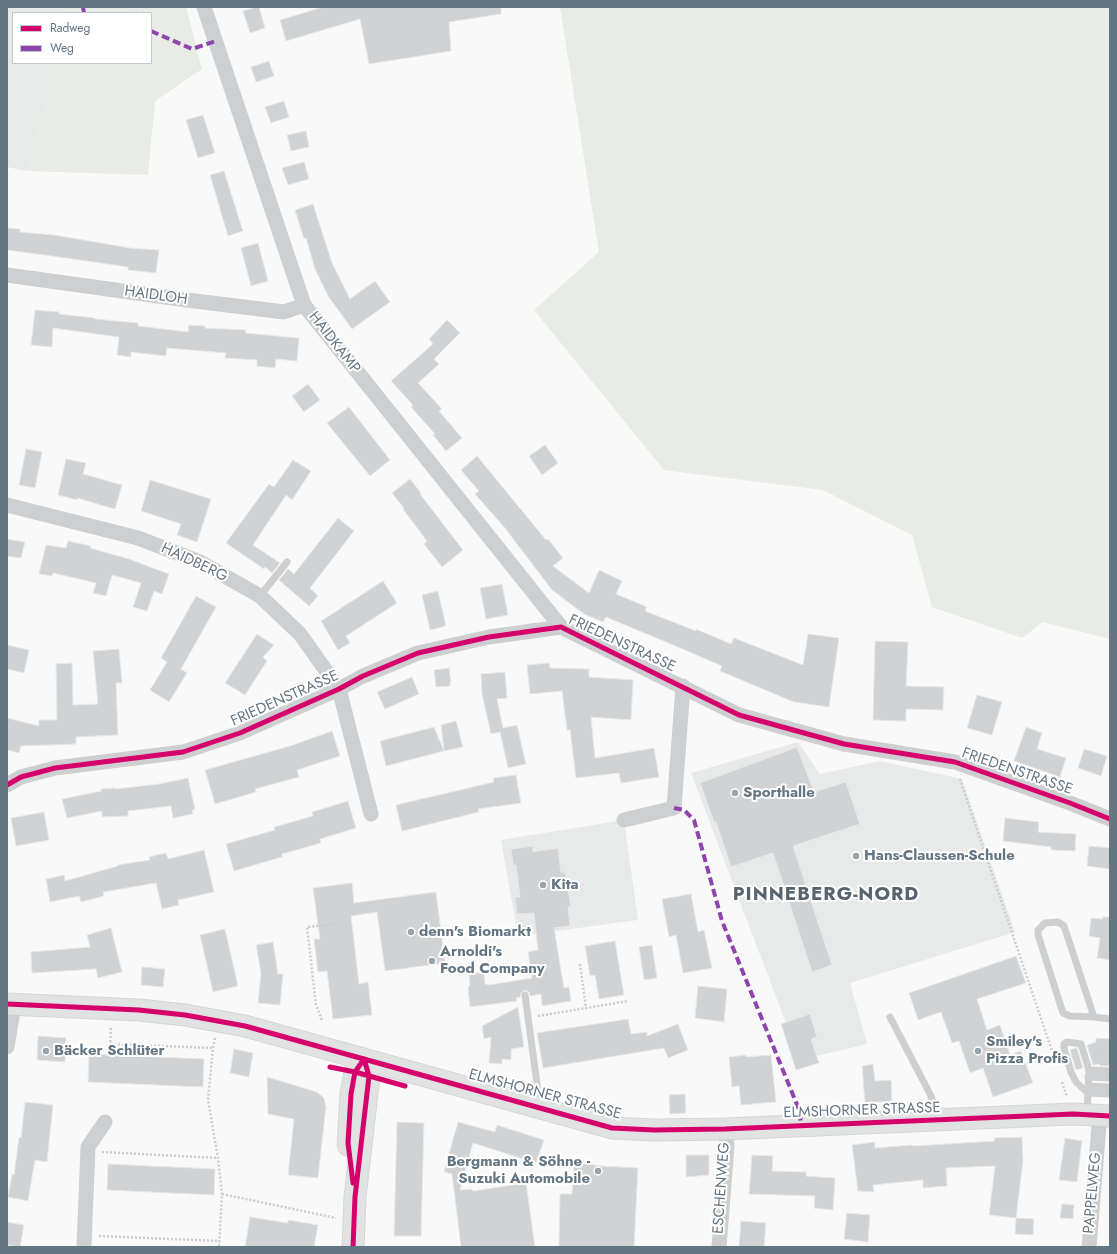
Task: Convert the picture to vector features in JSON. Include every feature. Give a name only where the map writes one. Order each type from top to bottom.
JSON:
[{"type":"main road","name":"ELMSHORNER STRASSE","points":[[10,1004],[139,1010],[207,1019],[245,1026],[612,1128],[654,1130],[725,1129],[1093,1115]]},
{"type":"main road","points":[[353,1247],[355,1197],[369,1076],[364,1059]]},
{"type":"street","name":"HAIDKAMP","points":[[204,7],[304,305],[560,626]]},
{"type":"street","name":"HAIDLOH","points":[[7,275],[284,312],[304,305]]},
{"type":"street","name":"HAIDBERG","points":[[7,505],[138,538],[200,562],[260,596],[300,634],[339,690]]},
{"type":"street","name":"FRIEDENSTRASSE","points":[[7,785],[21,777],[55,768],[183,752],[240,733],[339,690],[363,676],[418,653],[489,637],[560,626],[739,715],[844,744],[954,762],[1070,803],[1110,819]]},
{"type":"street","points":[[624,820],[674,808],[683,686]]},
{"type":"street","points":[[339,690],[371,814]]},
{"type":"street","points":[[7,1047],[10,1004]]},
{"type":"street","name":"PAPPELWEG","points":[[1089,1247],[1093,1115]]},
{"type":"street","points":[[84,1241],[88,1147],[105,1122]]},
{"type":"street","name":"ESCHENWEG","points":[[719,1247],[727,1146],[725,1129]]},
{"type":"lane","points":[[260,596],[287,562]]},
{"type":"lane","points":[[1094,1017],[1064,926],[1058,922],[1045,924],[1038,930],[1038,935],[1063,1013],[1070,1016],[1110,1019]]},
{"type":"lane","points":[[525,995],[538,1091],[536,1106]]},
{"type":"lane","points":[[890,1017],[931,1096],[937,1120]]},
{"type":"lane","points":[[1093,1115],[1088,1089],[1088,1074],[1081,1044],[1067,1042],[1064,1044],[1073,1077],[1076,1082],[1088,1089],[1110,1094]]},
{"type":"lane","points":[[1088,1074],[1110,1071]]},
{"type":"lane","points":[[1088,1074],[1110,1078]]},
{"type":"lane","points":[[1088,1089],[1110,1087]]},
{"type":"path","points":[[954,762],[1054,1056]]},
{"type":"path","points":[[322,1020],[316,1005],[307,927],[335,924]]},
{"type":"path","points":[[580,964],[586,1008]]},
{"type":"path","points":[[528,1018],[628,1001]]},
{"type":"path","points":[[111,1028],[110,1044],[213,1048]]},
{"type":"path","points":[[216,1036],[213,1048],[208,1100],[218,1158],[222,1194],[219,1247]]},
{"type":"path","points":[[1061,1079],[1093,1115]]},
{"type":"path","points":[[88,1147],[101,1152],[218,1158]]},
{"type":"path","points":[[222,1194],[354,1222]]},
{"type":"path","points":[[84,1241],[220,1241]]},
{"type":"shaded area","points":[[7,7],[140,7],[141,12],[12,12],[12,64],[48,64],[48,102],[27,171],[7,167]]},
{"type":"shaded area","points":[[60,7],[132,7],[133,12],[61,12]]},
{"type":"shaded area","points":[[141,7],[186,7],[202,69],[155,101],[148,175],[27,171],[48,102],[48,64],[152,64],[152,12],[141,12]]},
{"type":"shaded area","points":[[560,7],[1110,7],[1110,639],[1043,622],[1022,638],[932,607],[912,535],[823,490],[664,470],[534,310],[599,252]]},
{"type":"shaded area","name":"Hans-Claussen-Schule","points":[[798,742],[820,774],[880,761],[962,779],[1015,932],[850,983],[867,1044],[800,1060],[691,773]]},
{"type":"shaded area","points":[[624,820],[638,920],[518,936],[501,840]]},
{"type":"building","points":[[259,7],[265,28],[250,33],[243,11]]},
{"type":"building","points":[[323,7],[501,7],[501,14],[449,22],[451,51],[369,64],[360,19],[286,41],[280,20]]},
{"type":"building","points":[[269,61],[274,76],[256,82],[251,67]]},
{"type":"building","points":[[284,101],[289,117],[271,123],[265,107]]},
{"type":"building","points":[[203,115],[215,153],[198,158],[186,120]]},
{"type":"building","points":[[306,131],[309,147],[291,151],[287,135]]},
{"type":"building","points":[[304,162],[309,179],[288,185],[282,168]]},
{"type":"building","points":[[224,171],[243,231],[228,236],[210,175]]},
{"type":"building","points":[[313,204],[332,263],[350,299],[375,281],[390,302],[352,329],[328,296],[315,269],[306,238],[304,239],[295,210]]},
{"type":"building","points":[[7,228],[20,229],[20,232],[54,235],[130,248],[159,250],[156,273],[128,270],[128,267],[7,250]]},
{"type":"building","points":[[258,243],[268,281],[251,286],[241,248]]},
{"type":"building","points":[[35,310],[59,312],[59,314],[95,319],[138,323],[138,326],[188,332],[189,325],[205,326],[205,328],[246,330],[245,333],[299,338],[297,361],[276,359],[275,368],[257,366],[257,360],[225,358],[226,353],[167,348],[166,356],[131,352],[131,357],[117,355],[119,337],[53,328],[52,347],[31,345]]},
{"type":"building","points":[[447,320],[460,333],[434,359],[439,364],[418,383],[442,409],[439,411],[462,438],[446,451],[433,435],[435,434],[411,407],[413,405],[391,381],[433,344],[429,339]]},
{"type":"building","points":[[308,384],[320,400],[304,412],[292,396]]},
{"type":"building","points":[[349,407],[390,460],[370,476],[327,423]]},
{"type":"building","points":[[545,445],[558,463],[542,475],[529,456]]},
{"type":"building","points":[[26,449],[42,452],[35,488],[19,485]]},
{"type":"building","points":[[477,456],[546,540],[548,539],[563,558],[553,566],[589,593],[599,570],[622,581],[616,594],[647,607],[645,611],[696,631],[696,629],[731,644],[734,638],[803,665],[808,634],[839,638],[829,707],[794,702],[720,671],[722,666],[685,650],[606,617],[603,622],[584,614],[552,590],[505,528],[475,494],[479,491],[461,470]]},
{"type":"building","points":[[66,459],[86,463],[83,474],[122,485],[115,509],[77,498],[77,500],[58,495]]},
{"type":"building","points":[[293,460],[311,471],[292,500],[286,495],[253,545],[280,563],[272,573],[265,567],[264,569],[226,543],[269,484],[274,487]]},
{"type":"building","points":[[410,479],[463,550],[442,567],[424,544],[427,541],[392,493]]},
{"type":"building","points":[[150,480],[211,499],[197,542],[177,535],[181,524],[141,511]]},
{"type":"building","points":[[338,518],[354,531],[310,588],[318,596],[309,606],[279,580],[288,569],[294,574]]},
{"type":"building","points":[[7,539],[25,542],[21,558],[7,556]]},
{"type":"building","points":[[68,541],[91,546],[90,548],[129,559],[169,574],[162,594],[154,591],[147,611],[133,607],[141,583],[112,575],[106,596],[93,593],[96,583],[53,573],[52,576],[39,574],[46,545],[66,548]]},
{"type":"building","points":[[383,581],[397,603],[346,636],[350,643],[338,650],[321,621]]},
{"type":"building","points":[[502,584],[508,615],[486,619],[480,588]]},
{"type":"building","points":[[438,591],[446,626],[430,630],[422,595]]},
{"type":"building","points":[[196,596],[216,607],[181,669],[187,673],[169,702],[150,690],[167,662],[161,658]]},
{"type":"building","points":[[257,634],[274,645],[263,657],[267,661],[245,695],[225,683]]},
{"type":"building","points":[[875,641],[908,642],[906,686],[944,687],[943,710],[906,709],[906,721],[873,720]]},
{"type":"building","points":[[7,645],[29,650],[24,673],[7,669]]},
{"type":"building","points":[[119,649],[122,683],[116,683],[118,735],[76,737],[76,744],[21,746],[19,753],[7,750],[7,718],[39,726],[39,720],[57,720],[56,664],[72,663],[73,705],[98,704],[93,651]]},
{"type":"building","points":[[549,663],[550,668],[589,669],[589,677],[633,680],[631,720],[591,717],[595,758],[654,748],[659,777],[621,783],[619,773],[576,778],[570,730],[567,730],[562,691],[530,694],[527,665]]},
{"type":"building","points":[[449,668],[451,682],[450,686],[436,687],[434,670]]},
{"type":"building","points":[[505,672],[507,698],[497,699],[503,728],[517,725],[526,764],[508,768],[500,732],[491,734],[482,694],[481,674]]},
{"type":"building","points":[[412,677],[419,694],[385,709],[377,692]]},
{"type":"building","points":[[977,695],[1002,702],[992,735],[967,728]]},
{"type":"building","points":[[456,721],[463,747],[444,751],[441,725]]},
{"type":"building","points":[[434,727],[444,751],[386,766],[380,741]]},
{"type":"building","points":[[1026,727],[1042,733],[1037,749],[1066,758],[1060,777],[1014,761]]},
{"type":"building","points":[[332,731],[340,756],[297,770],[299,777],[255,789],[256,792],[215,804],[205,770],[290,746]]},
{"type":"building","points":[[797,747],[814,792],[846,782],[860,824],[793,846],[832,965],[812,972],[773,853],[731,867],[716,822],[714,822],[700,783]]},
{"type":"building","points":[[1084,749],[1107,756],[1101,776],[1078,768]]},
{"type":"building","points":[[516,775],[521,803],[478,809],[479,812],[402,831],[396,805],[494,782],[493,778]]},
{"type":"building","points":[[188,778],[195,809],[192,810],[193,814],[173,818],[171,806],[128,811],[128,816],[102,817],[102,811],[67,818],[62,799],[101,791],[101,789],[115,789],[159,784]]},
{"type":"building","points":[[348,801],[356,828],[320,839],[321,843],[282,854],[282,857],[234,871],[226,844],[275,830],[274,827],[313,816],[312,812]]},
{"type":"building","points":[[44,812],[49,840],[16,846],[11,818]]},
{"type":"building","points":[[1005,818],[1039,822],[1038,832],[1076,834],[1075,851],[1051,850],[1051,847],[1003,841]]},
{"type":"building","points":[[533,846],[533,852],[558,848],[561,873],[565,872],[571,907],[568,907],[570,926],[554,928],[564,988],[569,987],[571,1001],[542,1006],[541,994],[530,996],[529,992],[525,990],[521,993],[520,997],[516,998],[517,1001],[470,1007],[468,986],[470,986],[469,974],[484,972],[485,984],[489,985],[532,978],[528,952],[538,950],[534,913],[517,914],[515,897],[520,897],[516,865],[513,865],[511,849]]},
{"type":"building","points":[[1089,846],[1110,848],[1110,869],[1087,866]]},
{"type":"building","points":[[204,850],[214,892],[178,900],[179,905],[162,909],[156,883],[103,892],[104,896],[81,902],[79,896],[50,902],[46,879],[64,875],[65,881],[118,865],[150,860],[149,857],[166,853],[168,859]]},
{"type":"building","points":[[352,883],[354,903],[436,892],[445,963],[385,971],[377,912],[351,916],[359,984],[368,982],[372,1015],[333,1019],[327,971],[318,972],[314,939],[320,939],[313,888]]},
{"type":"building","points":[[691,894],[698,932],[704,930],[712,968],[683,973],[676,935],[669,937],[662,899]]},
{"type":"building","points":[[1103,917],[1110,917],[1110,960],[1097,958],[1100,938],[1089,936],[1091,918],[1102,919]]},
{"type":"building","points":[[111,928],[122,972],[98,978],[96,969],[32,973],[31,952],[90,947],[87,935]]},
{"type":"building","points":[[225,929],[238,986],[213,992],[200,935]]},
{"type":"building","points":[[615,941],[624,995],[599,999],[595,975],[590,976],[585,946]]},
{"type":"building","points":[[273,942],[278,974],[283,974],[280,1005],[258,1003],[261,973],[256,945]]},
{"type":"building","points":[[652,945],[657,978],[644,980],[639,947]]},
{"type":"building","points":[[1016,956],[1026,983],[977,999],[987,1030],[1000,1025],[1010,1055],[1021,1051],[1033,1083],[993,1097],[983,1068],[970,1073],[959,1041],[952,1043],[941,1012],[918,1020],[909,993]]},
{"type":"building","points":[[142,967],[165,969],[163,987],[141,985]]},
{"type":"building","points":[[698,986],[727,989],[724,1022],[695,1018]]},
{"type":"building","points":[[518,1007],[524,1047],[511,1049],[511,1060],[502,1059],[502,1064],[489,1063],[491,1037],[484,1039],[482,1026]]},
{"type":"building","points":[[810,1014],[817,1037],[811,1039],[819,1063],[796,1070],[781,1024]]},
{"type":"building","points":[[628,1019],[631,1034],[647,1032],[647,1036],[678,1024],[688,1050],[668,1058],[664,1048],[543,1068],[537,1033]]},
{"type":"building","points":[[38,1036],[66,1038],[65,1062],[37,1060]]},
{"type":"building","points":[[1096,1038],[1110,1039],[1110,1066],[1100,1066],[1100,1064],[1093,1065],[1087,1045],[1096,1042]]},
{"type":"building","points":[[1077,1048],[1083,1068],[1076,1070],[1070,1050]]},
{"type":"building","points":[[234,1049],[253,1053],[249,1077],[230,1073]]},
{"type":"building","points":[[89,1054],[204,1059],[203,1087],[88,1082]]},
{"type":"building","points":[[746,1055],[746,1057],[771,1055],[776,1102],[741,1105],[739,1086],[732,1087],[729,1057]]},
{"type":"building","points":[[873,1064],[875,1081],[891,1080],[892,1101],[865,1103],[862,1066]]},
{"type":"building","points":[[267,1077],[317,1092],[324,1098],[326,1108],[318,1178],[288,1175],[294,1119],[268,1114]]},
{"type":"building","points":[[685,1094],[686,1113],[670,1114],[669,1095]]},
{"type":"building","points":[[25,1102],[53,1105],[47,1162],[35,1160],[28,1201],[8,1197],[12,1174],[14,1175],[19,1137],[21,1138]]},
{"type":"building","points":[[397,1122],[424,1123],[421,1236],[394,1236]]},
{"type":"building","points":[[458,1122],[495,1132],[497,1125],[544,1140],[536,1163],[473,1143],[460,1190],[472,1189],[473,1191],[526,1183],[535,1247],[461,1247],[452,1174],[444,1172]]},
{"type":"building","points":[[1022,1137],[1023,1161],[1016,1218],[989,1215],[995,1166],[946,1168],[947,1186],[923,1188],[923,1180],[873,1185],[874,1192],[858,1191],[852,1145],[875,1142],[875,1148],[995,1141],[994,1138]]},
{"type":"building","points":[[1065,1138],[1082,1141],[1077,1182],[1059,1180]]},
{"type":"building","points":[[686,1155],[709,1155],[709,1175],[686,1177]]},
{"type":"building","points":[[752,1155],[773,1156],[772,1171],[806,1172],[806,1176],[835,1178],[833,1210],[814,1208],[815,1196],[749,1194]]},
{"type":"building","points":[[574,1162],[601,1166],[638,1168],[634,1247],[559,1247],[560,1194],[572,1194],[573,1176],[576,1176],[573,1175]]},
{"type":"building","points":[[108,1164],[215,1169],[214,1195],[107,1190]]},
{"type":"building","points":[[1062,1204],[1074,1205],[1073,1219],[1060,1218]]},
{"type":"building","points":[[847,1213],[870,1215],[868,1242],[844,1239]]},
{"type":"building","points":[[250,1217],[288,1223],[288,1220],[318,1225],[314,1247],[245,1247]]},
{"type":"building","points":[[1016,1218],[1034,1219],[1033,1235],[1015,1234]]},
{"type":"building","points":[[741,1221],[766,1223],[764,1247],[739,1247]]},
{"type":"building","points":[[7,1222],[24,1225],[20,1247],[7,1245]]},
{"type":"marked path","points":[[83,7],[84,12]]},
{"type":"marked path","points":[[152,31],[192,49],[216,41]]},
{"type":"marked path","points":[[674,808],[684,810],[694,820],[722,921],[800,1112],[801,1126]]},
{"type":"cycle path","points":[[7,785],[21,777],[55,768],[183,752],[240,733],[339,689],[363,676],[418,653],[489,637],[561,627],[739,715],[844,744],[955,762],[1070,803],[1110,819]]},
{"type":"cycle path","points":[[7,1004],[139,1010],[185,1015],[245,1026],[612,1128],[654,1130],[725,1129],[1073,1114],[1110,1116]]},
{"type":"cycle path","points":[[353,1183],[348,1143],[351,1094],[355,1072],[364,1059]]},
{"type":"cycle path","points":[[353,1247],[355,1197],[369,1076],[364,1059]]},
{"type":"cycle path","points":[[330,1067],[355,1072],[405,1086]]},
{"type":"place","name":"Sporthalle","points":[[735,793]]},
{"type":"place","name":"Hans-Claussen-Schule","points":[[856,856]]},
{"type":"place","name":"Kita","points":[[543,885]]},
{"type":"place","name":"denn's Biomarkt","points":[[411,932]]},
{"type":"place","name":"Arnoldi's Food Company","points":[[432,961]]},
{"type":"place","name":"Bäcker Schlüter","points":[[46,1051]]},
{"type":"place","name":"Smiley's Pizza Profis","points":[[978,1051]]},
{"type":"place","name":"Bergmann & Söhne - Suzuki Automobile","points":[[598,1171]]},
{"type":"district","name":"PINNEBERG-NORD","points":[[826,895]]}]
